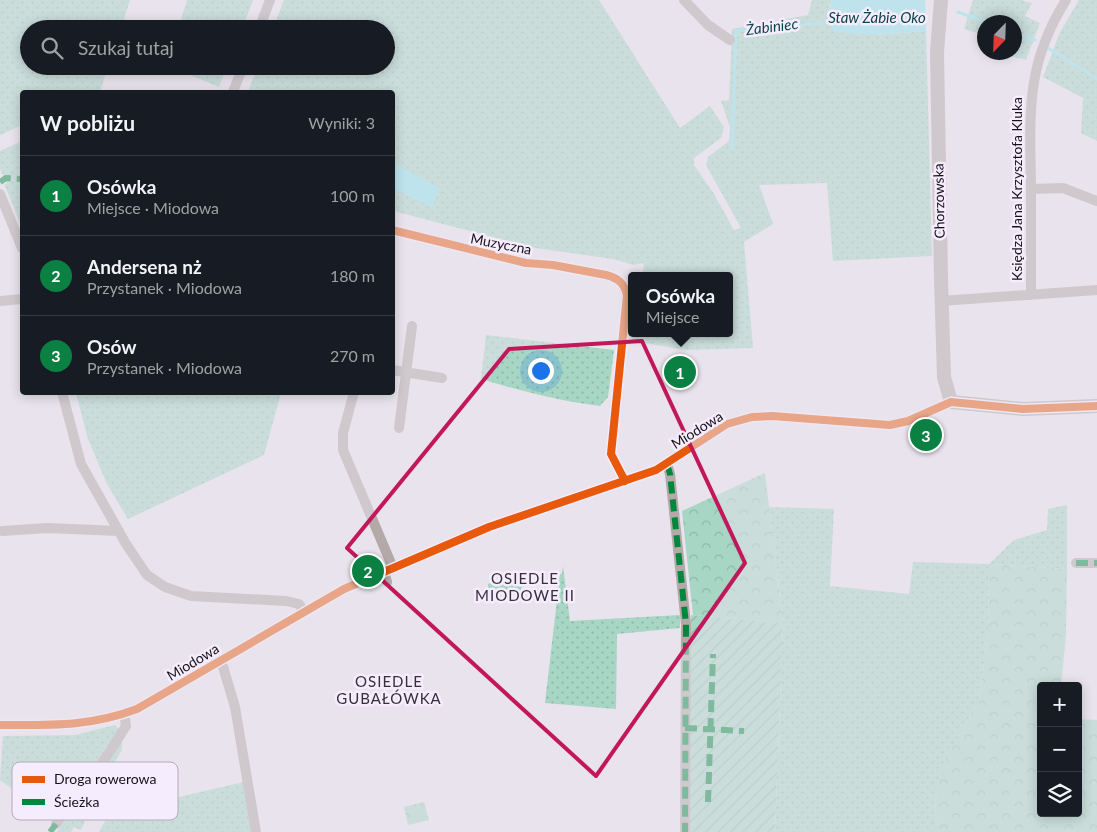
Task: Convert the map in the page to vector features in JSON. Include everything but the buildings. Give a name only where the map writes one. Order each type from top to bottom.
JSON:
[{"type":"street","points":[[262,20],[270,0]]},
{"type":"street","points":[[684,0],[708,25],[730,40]]},
{"type":"street","name":"Chorzowska","points":[[941,0],[937,52],[941,302],[944,378],[951,402]]},
{"type":"street","name":"Księdza Jana Krzysztofa Kluka","points":[[1032,295],[1029,115],[1033,79],[1051,25],[1066,0]]},
{"type":"street","points":[[234,90],[240,75]]},
{"type":"street","points":[[1031,189],[1072,189],[1097,200]]},
{"type":"street","points":[[0,194],[20,243]]},
{"type":"street","name":"Muzyczna","points":[[395,231],[526,263],[553,265],[606,275],[619,280],[625,287],[627,295],[610,454],[625,481]]},
{"type":"street","points":[[941,302],[1097,290]]},
{"type":"street","points":[[0,301],[20,299]]},
{"type":"street","points":[[399,428],[412,326]]},
{"type":"street","points":[[395,370],[442,378]]},
{"type":"street","points":[[63,395],[72,438],[81,464],[119,531],[147,575],[173,591],[205,597],[286,601],[299,604],[304,612]]},
{"type":"street","points":[[353,395],[342,440],[342,450],[389,569],[387,582]]},
{"type":"street","points":[[951,402],[1023,410],[1097,406]]},
{"type":"street","name":"Miodowa","points":[[0,725],[73,725],[124,714],[157,699],[344,589],[495,524],[625,481],[667,464],[720,428],[752,417],[783,416],[890,426],[908,421],[951,402]]},
{"type":"street","name":"Miodowa","points":[[667,464],[670,474],[686,624],[685,832]]},
{"type":"street","points":[[2,531],[48,528],[119,531]]},
{"type":"street","points":[[1076,563],[1097,563]]},
{"type":"street","name":"Miodowa","points":[[221,660],[235,707],[256,832]]},
{"type":"street","points":[[102,762],[126,726],[124,714]]},
{"type":"street","points":[[56,824],[59,820]]},
{"type":"highlighted area","points":[[642,341],[745,563],[596,776],[347,548],[509,349]]},
{"type":"green space","points":[[0,0],[130,0],[124,20],[20,20],[20,75],[105,75],[101,90],[20,90],[20,126],[0,135]]},
{"type":"green space","points":[[187,0],[253,0],[245,20],[181,20]]},
{"type":"green space","points":[[284,0],[599,0],[680,128],[710,106],[724,127],[721,138],[694,158],[694,165],[714,194],[734,230],[741,228],[706,165],[708,157],[729,141],[730,127],[721,101],[729,100],[732,29],[808,15],[812,0],[832,0],[828,9],[875,35],[926,31],[932,256],[833,261],[827,183],[759,185],[773,224],[744,242],[753,348],[687,350],[632,341],[632,337],[733,337],[733,272],[643,272],[644,263],[633,265],[613,259],[535,248],[395,212],[395,90],[249,90],[255,75],[395,75],[395,20],[276,20]]},
{"type":"green space","points":[[973,0],[1021,0],[1032,3],[1025,16],[1040,23],[1026,60],[1022,59],[1022,15],[977,15],[977,33],[964,29]]},
{"type":"green space","points":[[1079,0],[1097,0],[1097,141],[1081,133],[1083,98],[1043,77],[1060,32]]},
{"type":"green space","points":[[190,75],[224,75],[219,87]]},
{"type":"green space","points":[[20,142],[20,222],[4,184],[7,184],[0,169],[0,151]]},
{"type":"green space","points":[[486,335],[614,350],[608,397],[600,406],[585,404],[540,395],[481,379]]},
{"type":"green space","points":[[77,395],[280,395],[264,455],[128,519],[107,484],[88,439]]},
{"type":"green space","points":[[765,473],[783,623],[693,615],[682,511]]},
{"type":"green space","points":[[1067,505],[1067,569],[989,564],[1014,540],[1047,530],[1048,509]]},
{"type":"green space","points":[[769,507],[834,509],[830,586],[909,594],[913,562],[989,564],[988,631],[979,702],[941,768],[934,809],[938,832],[775,832],[783,623]]},
{"type":"green space","points":[[989,564],[1067,569],[1066,635],[1061,682],[1037,682],[1037,817],[1082,817],[1082,719],[1097,720],[1097,832],[938,832],[934,809],[941,767],[979,702],[988,631]]},
{"type":"green space","points":[[563,566],[570,621],[680,615],[680,628],[617,634],[616,709],[545,703],[560,574],[562,574]]},
{"type":"green space","points":[[519,572],[523,575],[521,592],[488,588],[488,584]]},
{"type":"green space","points":[[691,615],[783,623],[775,832],[688,832]]},
{"type":"green space","points":[[115,725],[119,730],[95,762],[12,762],[12,789],[0,780],[3,736],[75,735]]},
{"type":"green space","points":[[122,740],[122,750],[115,762],[106,762]]},
{"type":"green space","points":[[244,782],[253,832],[99,832],[106,820],[178,820],[178,797]]},
{"type":"green space","points":[[424,802],[429,820],[408,825],[404,807]]},
{"type":"green space","points":[[65,820],[85,821],[81,830],[74,827],[71,832],[57,832]]},
{"type":"water","name":"Staw Żabie Oko","points":[[832,0],[925,0],[926,31],[875,35],[834,32],[828,16]]},
{"type":"water","points":[[395,164],[439,188],[432,207],[395,189]]},
{"type":"waterway","name":"Żabiniec","points":[[958,12],[977,19]]},
{"type":"waterway","name":"Żabiniec","points":[[732,149],[736,31],[832,22]]},
{"type":"waterway","name":"Żabiniec","points":[[1022,36],[1035,40]]},
{"type":"waterway","name":"Żabiniec","points":[[1048,48],[1097,79]]},
{"type":"marked path","points":[[0,182],[6,178],[20,179]]},
{"type":"marked path","points":[[667,464],[670,474],[686,624],[685,832]]},
{"type":"marked path","points":[[1076,563],[1097,563]]},
{"type":"marked path","points":[[708,802],[713,654]]},
{"type":"marked path","points":[[685,728],[744,731]]},
{"type":"marked path","points":[[50,832],[56,824]]},
{"type":"cycle path","points":[[395,231],[526,263],[553,265],[606,275],[620,282],[627,295],[611,454],[625,481]]},
{"type":"cycle path","points":[[0,725],[69,724],[102,719],[137,709],[344,589],[489,527],[656,470],[727,424],[752,417],[772,416],[890,425],[908,421],[951,402],[1023,409],[1097,406]]},
{"type":"place","name":"Osówka","points":[[680,372]]},
{"type":"place","name":"Osów","points":[[926,435]]},
{"type":"place","name":"Andersena nż","points":[[368,571]]},
{"type":"district","name":"OSIEDLE MIODOWE II","points":[[525,588]]},
{"type":"district","name":"OSIEDLE GUBAŁÓWKA","points":[[389,690]]}]
